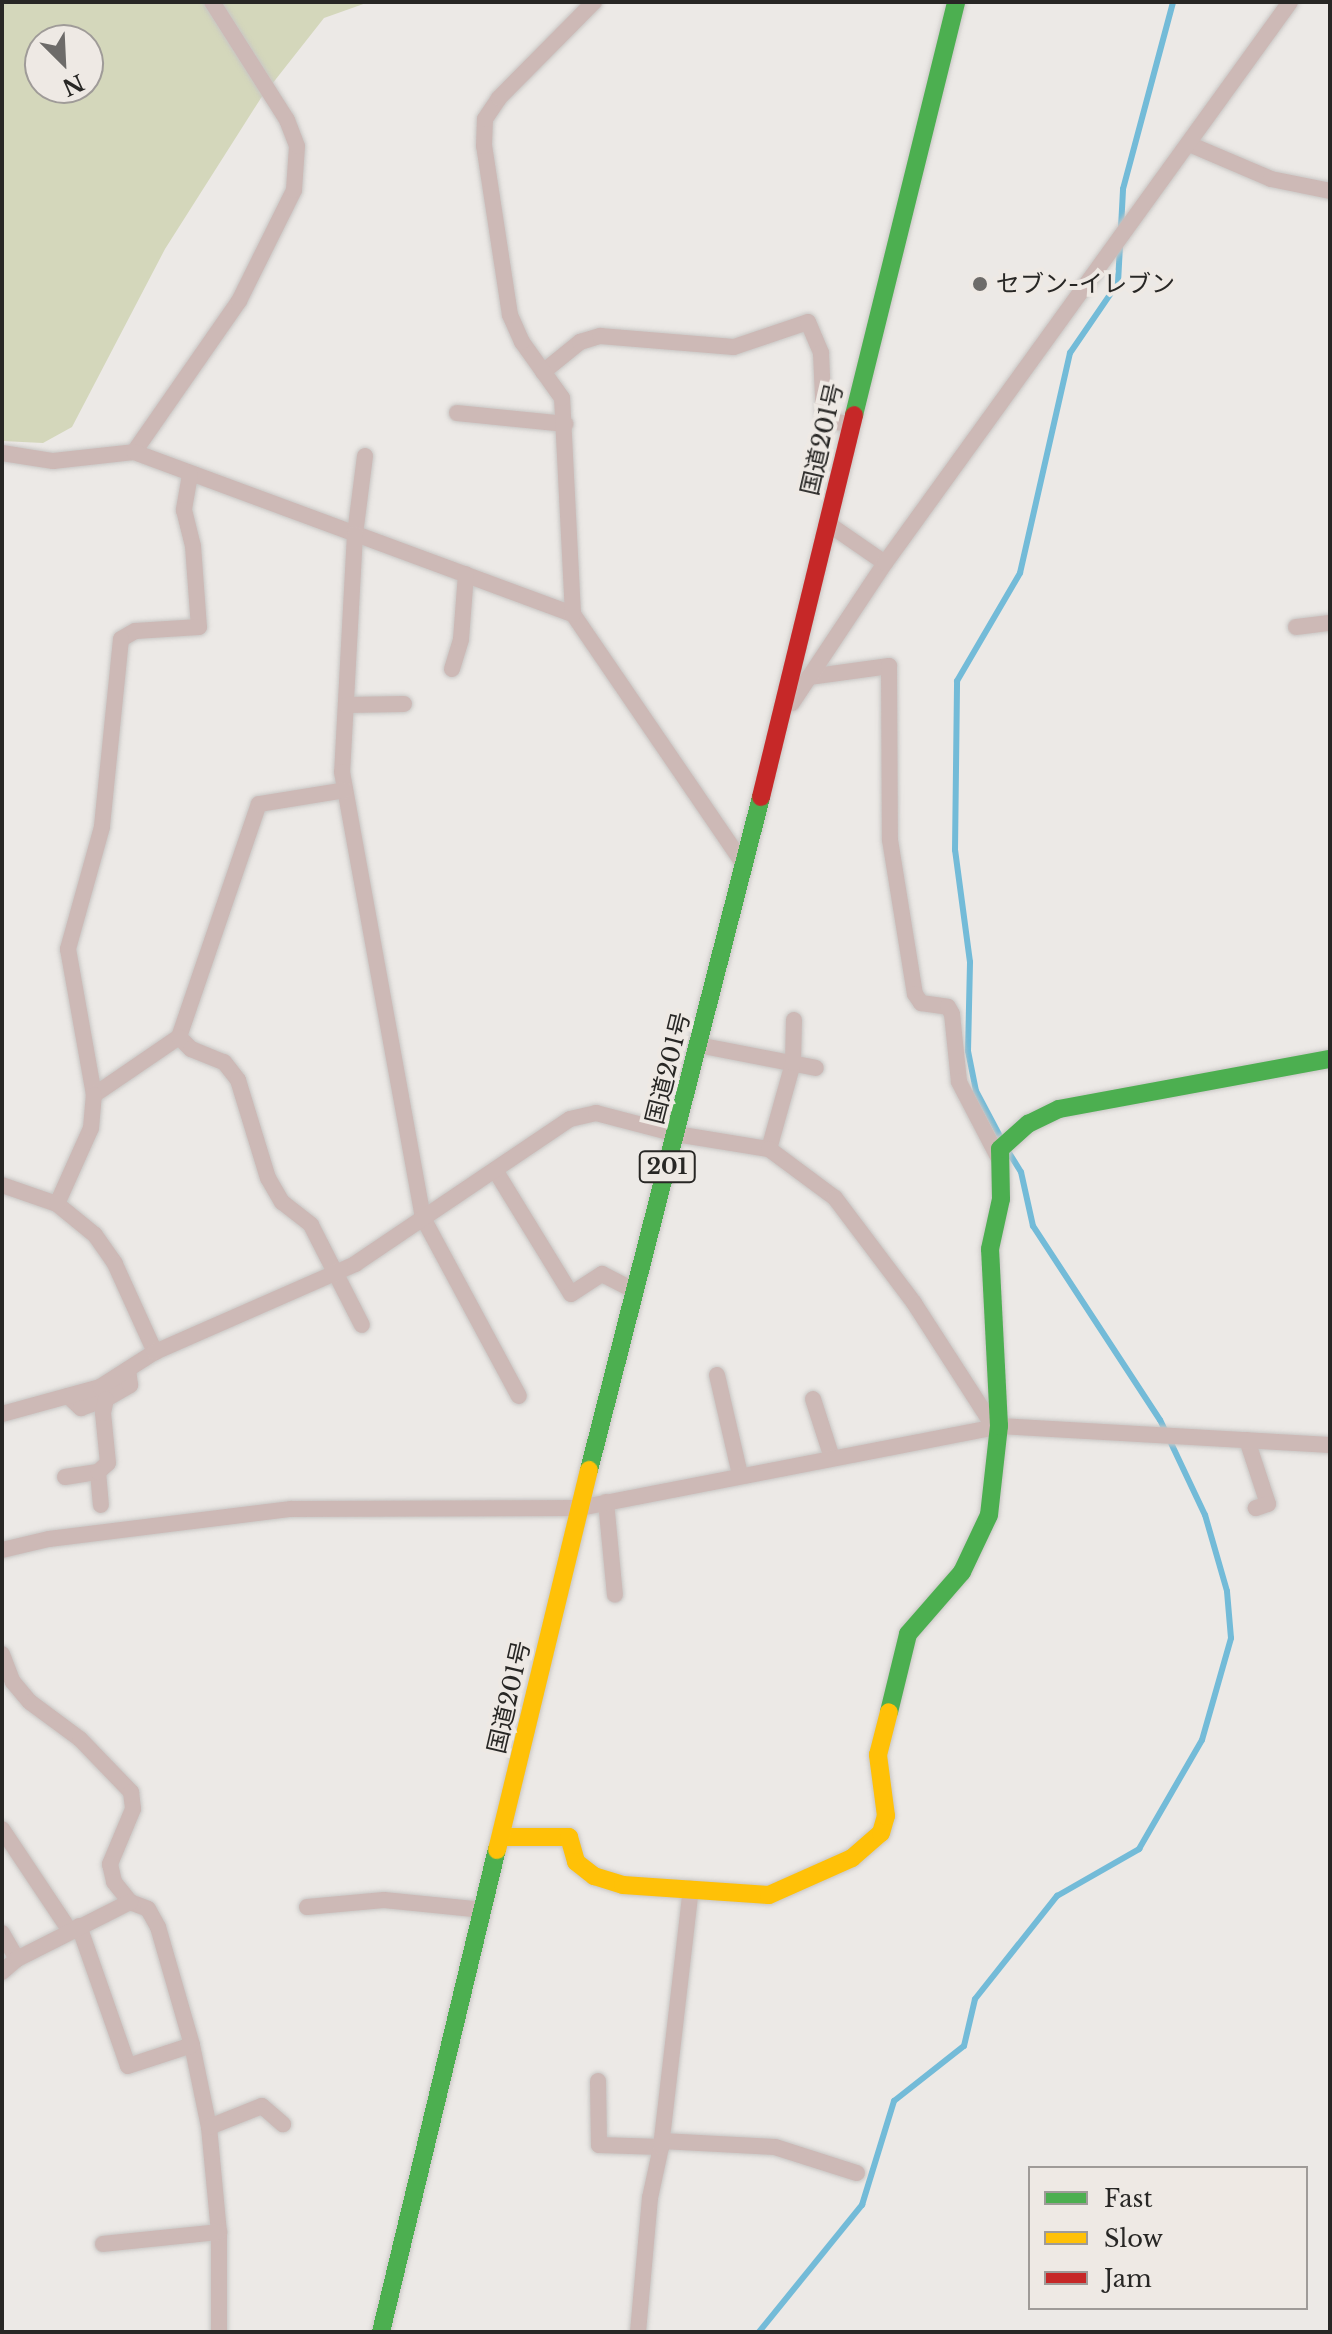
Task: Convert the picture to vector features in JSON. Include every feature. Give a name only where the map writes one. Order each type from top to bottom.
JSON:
[{"type":"main road","name":"国道201号","points":[[381,2332],[579,1508],[744,864],[956,2]]},
{"type":"main road","points":[[501,1837],[569,1837],[576,1862],[594,1876],[623,1885],[784,1892],[852,1858],[881,1833],[886,1816],[878,1755],[908,1634],[980,1544],[989,1515],[996,1427],[990,1249],[1001,1199],[1004,1148],[1059,1109],[1330,1059]]},
{"type":"street","points":[[134,452],[239,301],[294,190],[297,146],[287,120],[212,2]]},
{"type":"street","points":[[594,2],[485,119],[484,146],[510,315],[562,398],[573,614],[744,864]]},
{"type":"street","points":[[777,728],[885,563],[1290,2]]},
{"type":"street","points":[[1189,144],[1271,179],[1330,191]]},
{"type":"street","points":[[543,372],[580,342],[600,336],[734,347],[808,322],[821,353],[824,420],[850,424]]},
{"type":"street","points":[[457,413],[565,424]]},
{"type":"street","points":[[2,453],[53,461],[134,452],[573,614]]},
{"type":"street","points":[[365,456],[355,534],[345,790],[423,1218],[519,1396]]},
{"type":"street","points":[[57,1204],[91,1128],[94,1095],[68,949],[102,827],[121,639],[135,631],[199,627],[193,546],[184,510],[190,475]]},
{"type":"street","points":[[827,523],[885,563]]},
{"type":"street","points":[[452,669],[461,639],[466,574]]},
{"type":"street","points":[[1296,627],[1330,623]]},
{"type":"street","points":[[809,677],[889,666],[890,840],[915,994],[921,1003],[948,1007],[952,1014],[959,1082],[1004,1148]]},
{"type":"street","points":[[346,705],[404,704]]},
{"type":"street","points":[[94,1095],[179,1037],[252,814],[268,801],[345,790]]},
{"type":"street","points":[[769,1149],[793,1063],[794,1020]]},
{"type":"street","points":[[179,1037],[191,1049],[224,1062],[238,1080],[268,1178],[282,1202],[311,1225],[362,1325]]},
{"type":"street","points":[[698,1045],[816,1068]]},
{"type":"street","points":[[2,1414],[100,1387],[155,1352],[336,1272],[423,1218],[570,1119],[596,1113],[676,1134],[769,1149],[835,1198],[914,1303],[996,1427]]},
{"type":"street","points":[[495,1170],[571,1294],[602,1274],[635,1291]]},
{"type":"street","points":[[2,1185],[57,1204],[95,1235],[115,1264],[155,1352]]},
{"type":"street","points":[[68,1396],[81,1408],[106,1399],[130,1385],[128,1369]]},
{"type":"street","points":[[717,1375],[740,1475]]},
{"type":"street","points":[[65,1477],[98,1472],[108,1463],[103,1413],[106,1399]]},
{"type":"street","points":[[813,1399],[832,1458]]},
{"type":"street","points":[[2,1550],[49,1539],[291,1509],[579,1508],[996,1427],[1330,1445]]},
{"type":"street","points":[[1247,1440],[1268,1504],[1256,1508]]},
{"type":"street","points":[[98,1472],[101,1505]]},
{"type":"street","points":[[606,1502],[615,1595]]},
{"type":"street","points":[[2,1654],[13,1682],[30,1702],[80,1739],[131,1792],[133,1809],[110,1864],[114,1882],[130,1902],[148,1909],[158,1927],[192,2045],[209,2127],[219,2232],[219,2332]]},
{"type":"street","points":[[2,1829],[75,1929],[128,2066],[192,2045]]},
{"type":"street","points":[[638,2332],[650,2198],[661,2144],[691,1889]]},
{"type":"street","points":[[307,1907],[384,1900],[484,1910]]},
{"type":"street","points":[[2,1972],[17,1959],[130,1902]]},
{"type":"street","points":[[2,1933],[17,1959]]},
{"type":"street","points":[[598,2081],[599,2145],[775,2147],[857,2173]]},
{"type":"street","points":[[209,2127],[262,2106],[283,2124]]},
{"type":"street","points":[[103,2244],[219,2232]]},
{"type":"green space","points":[[2,2],[369,2],[324,18],[261,98],[165,249],[72,427],[43,443],[2,441]]},
{"type":"waterway","points":[[1121,228],[1123,189],[1173,2]]},
{"type":"waterway","points":[[1003,1142],[976,1091],[968,1051],[970,962],[955,850],[957,681],[1020,573],[1070,353],[1118,283],[1120,247]]},
{"type":"waterway","points":[[759,2332],[862,2205],[894,2101],[964,2046],[975,1999],[1057,1896],[1139,1849],[1202,1740],[1231,1638],[1227,1591],[1205,1515],[1160,1420],[1033,1226],[1021,1172],[1008,1151]]},
{"type":"traffic: fast","points":[[854,415],[956,2]]},
{"type":"traffic: fast","points":[[589,1470],[761,797]]},
{"type":"traffic: fast","points":[[889,1712],[908,1634],[962,1572],[989,1515],[999,1426],[990,1249],[1001,1199],[1000,1149],[1028,1124],[1059,1109],[1330,1059]]},
{"type":"traffic: fast","points":[[381,2332],[497,1850]]},
{"type":"traffic: slow","points":[[497,1850],[589,1470]]},
{"type":"traffic: slow","points":[[501,1837],[569,1837],[576,1862],[594,1876],[623,1885],[769,1895],[852,1858],[881,1833],[886,1816],[878,1755],[889,1712]]},
{"type":"traffic: jam","points":[[761,797],[854,415]]},
{"type":"place","name":"セブン-イレブン","points":[[980,284]]}]
